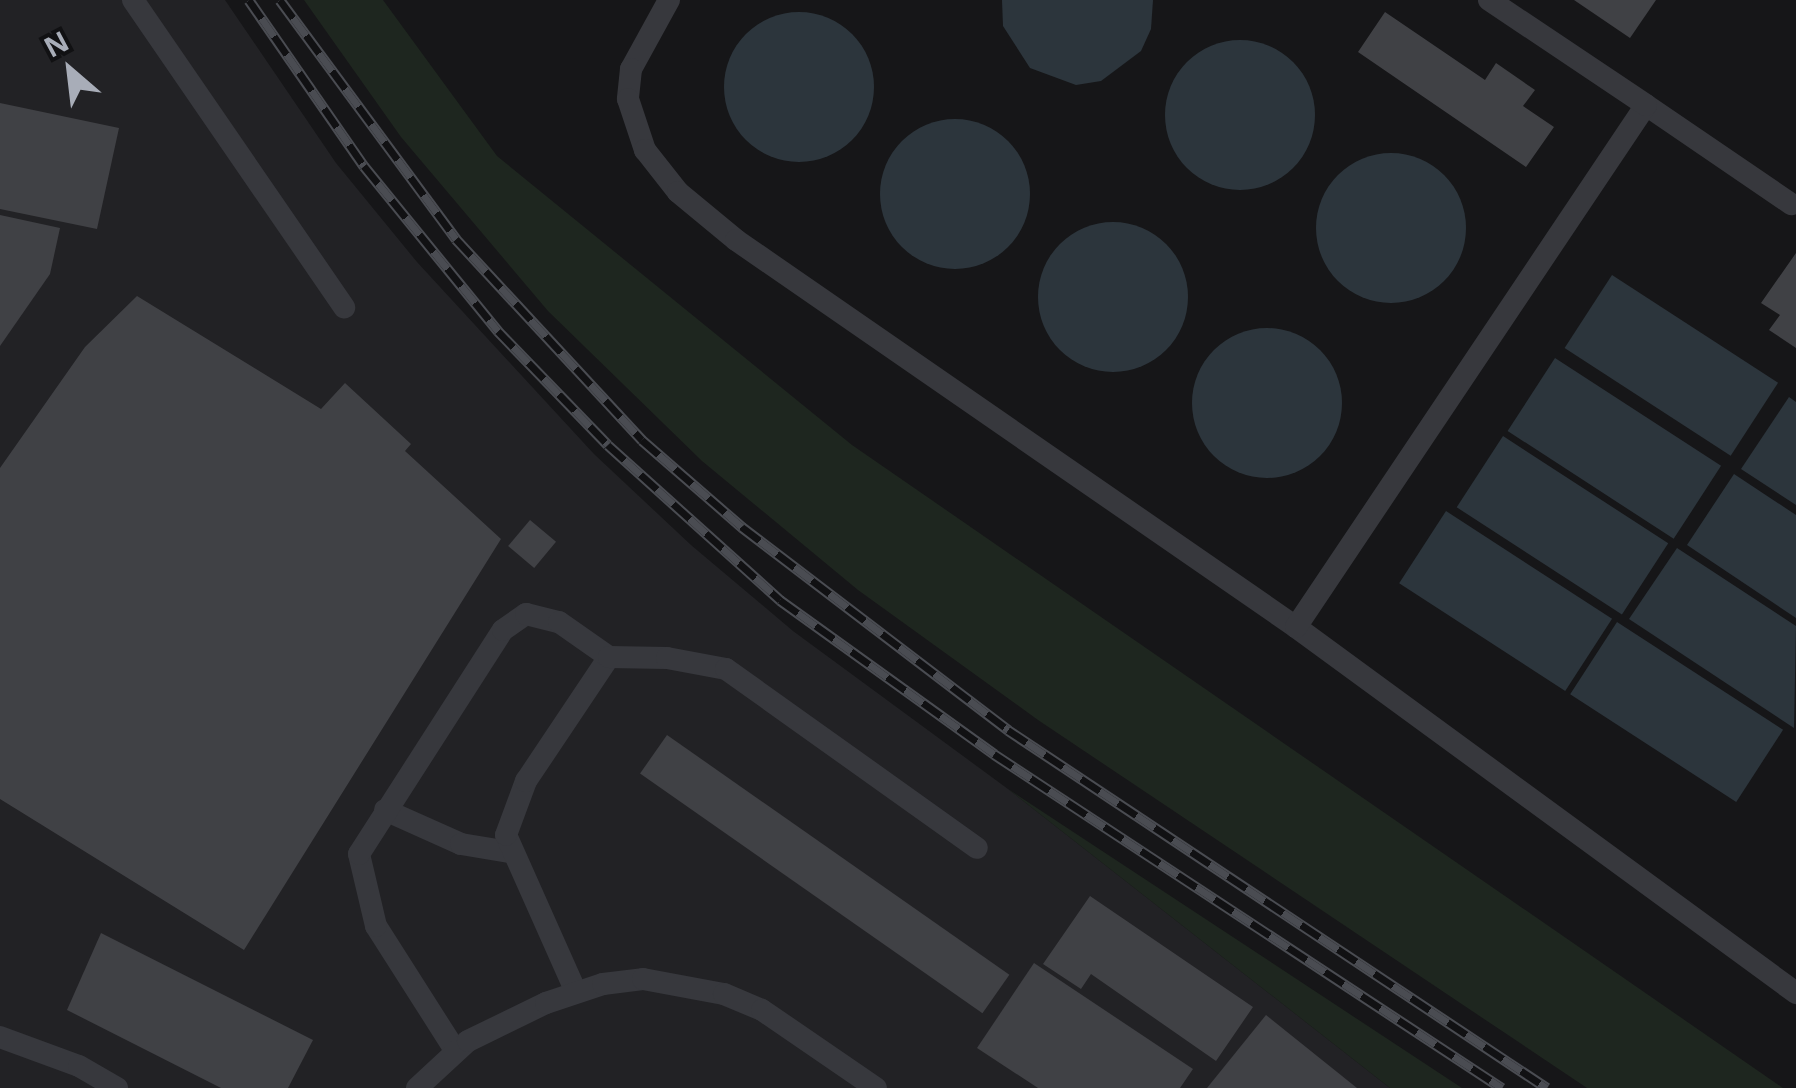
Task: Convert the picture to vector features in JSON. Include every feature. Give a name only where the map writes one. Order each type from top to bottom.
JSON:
[{"type":"lane","points":[[133,0],[344,307]]},
{"type":"lane","points":[[1489,0],[1790,204]]},
{"type":"lane","points":[[656,6],[631,69],[628,99],[645,150],[678,192],[736,240],[1296,627],[1794,986]]},
{"type":"lane","points":[[1296,627],[1646,105]]},
{"type":"lane","points":[[455,1050],[404,976],[363,891],[359,854],[516,620],[536,614],[558,622],[609,657],[667,658],[726,670],[977,848]]},
{"type":"lane","points":[[576,992],[510,852],[510,820],[526,781],[609,657]]},
{"type":"lane","points":[[385,810],[461,844],[510,852]]},
{"type":"lane","points":[[417,1088],[455,1050],[576,992],[643,979],[724,994],[803,1032],[876,1088]]},
{"type":"lane","points":[[0,1036],[119,1087]]},
{"type":"shaded area","points":[[0,0],[225,0],[336,163],[417,262],[594,454],[691,545],[793,631],[1008,789],[1390,1088],[0,1088]]},
{"type":"shaded area","points":[[304,0],[383,0],[497,156],[852,445],[1783,1088],[1587,1088],[1038,720],[858,590],[702,461],[548,311],[401,137]]},
{"type":"shaded area","points":[[1002,0],[1153,0],[1151,29],[1141,51],[1101,81],[1076,85],[1030,68],[1003,26]]},
{"type":"shaded area","points":[[799,12],[828,17],[852,34],[869,58],[874,87],[869,116],[852,140],[828,157],[799,162],[770,157],[746,140],[729,116],[724,87],[729,58],[746,34],[770,17]]},
{"type":"shaded area","points":[[1240,40],[1269,45],[1293,62],[1310,86],[1315,115],[1310,144],[1293,168],[1269,185],[1240,190],[1211,185],[1187,168],[1170,144],[1165,115],[1170,86],[1187,62],[1211,45]]},
{"type":"shaded area","points":[[955,119],[984,124],[1008,141],[1025,165],[1030,194],[1025,223],[1008,247],[984,264],[955,269],[926,264],[902,247],[885,223],[880,194],[885,165],[902,141],[926,124]]},
{"type":"shaded area","points":[[1391,153],[1420,158],[1444,175],[1461,199],[1466,228],[1461,257],[1444,281],[1420,298],[1391,303],[1362,298],[1338,281],[1321,257],[1316,228],[1321,199],[1338,175],[1362,158]]},
{"type":"shaded area","points":[[1113,222],[1142,227],[1166,244],[1183,268],[1188,297],[1183,326],[1166,350],[1142,367],[1113,372],[1084,367],[1060,350],[1043,326],[1038,297],[1043,268],[1060,244],[1084,227]]},
{"type":"shaded area","points":[[1612,275],[1778,383],[1731,456],[1565,348]]},
{"type":"shaded area","points":[[1267,328],[1296,333],[1320,350],[1337,374],[1342,403],[1337,432],[1320,456],[1296,473],[1267,478],[1238,473],[1214,456],[1197,432],[1192,403],[1197,374],[1214,350],[1238,333]]},
{"type":"shaded area","points":[[1555,358],[1721,466],[1674,539],[1508,431]]},
{"type":"shaded area","points":[[1789,397],[1796,402],[1796,505],[1741,469]]},
{"type":"shaded area","points":[[1503,436],[1668,543],[1622,615],[1457,507]]},
{"type":"shaded area","points":[[1734,474],[1796,515],[1796,618],[1687,545]]},
{"type":"shaded area","points":[[1446,511],[1612,619],[1565,691],[1399,583]]},
{"type":"shaded area","points":[[1677,548],[1796,626],[1794,728],[1629,619]]},
{"type":"shaded area","points":[[1617,622],[1783,730],[1736,802],[1570,694]]},
{"type":"shaded area","points":[[1008,789],[1462,1088],[1390,1088]]},
{"type":"building","points":[[1574,0],[1656,0],[1630,38]]},
{"type":"building","points":[[1385,12],[1485,80],[1496,63],[1535,90],[1523,106],[1554,127],[1526,167],[1358,52]]},
{"type":"building","points":[[0,103],[119,128],[97,229],[0,209]]},
{"type":"building","points":[[0,215],[60,228],[50,274],[0,346]]},
{"type":"building","points":[[1796,253],[1796,348],[1769,330],[1780,315],[1761,303]]},
{"type":"building","points":[[137,296],[321,409],[345,383],[411,444],[405,451],[501,539],[244,950],[0,799],[0,468],[85,347]]},
{"type":"building","points":[[530,520],[556,542],[534,568],[508,546]]},
{"type":"building","points":[[667,735],[1009,975],[982,1013],[640,774]]},
{"type":"building","points":[[1090,896],[1253,1007],[1216,1061],[1091,974],[1081,989],[1043,964]]},
{"type":"building","points":[[101,933],[313,1040],[288,1088],[221,1088],[67,1010]]},
{"type":"building","points":[[1034,963],[1193,1069],[1180,1088],[1038,1088],[977,1048]]},
{"type":"building","points":[[1266,1015],[1357,1088],[1207,1088]]},
{"type":"railway","points":[[249,0],[364,166],[498,331],[608,445],[780,600],[994,754],[1502,1088]]},
{"type":"railway","points":[[280,0],[456,239],[642,440],[742,527],[1008,730],[1547,1088]]}]
